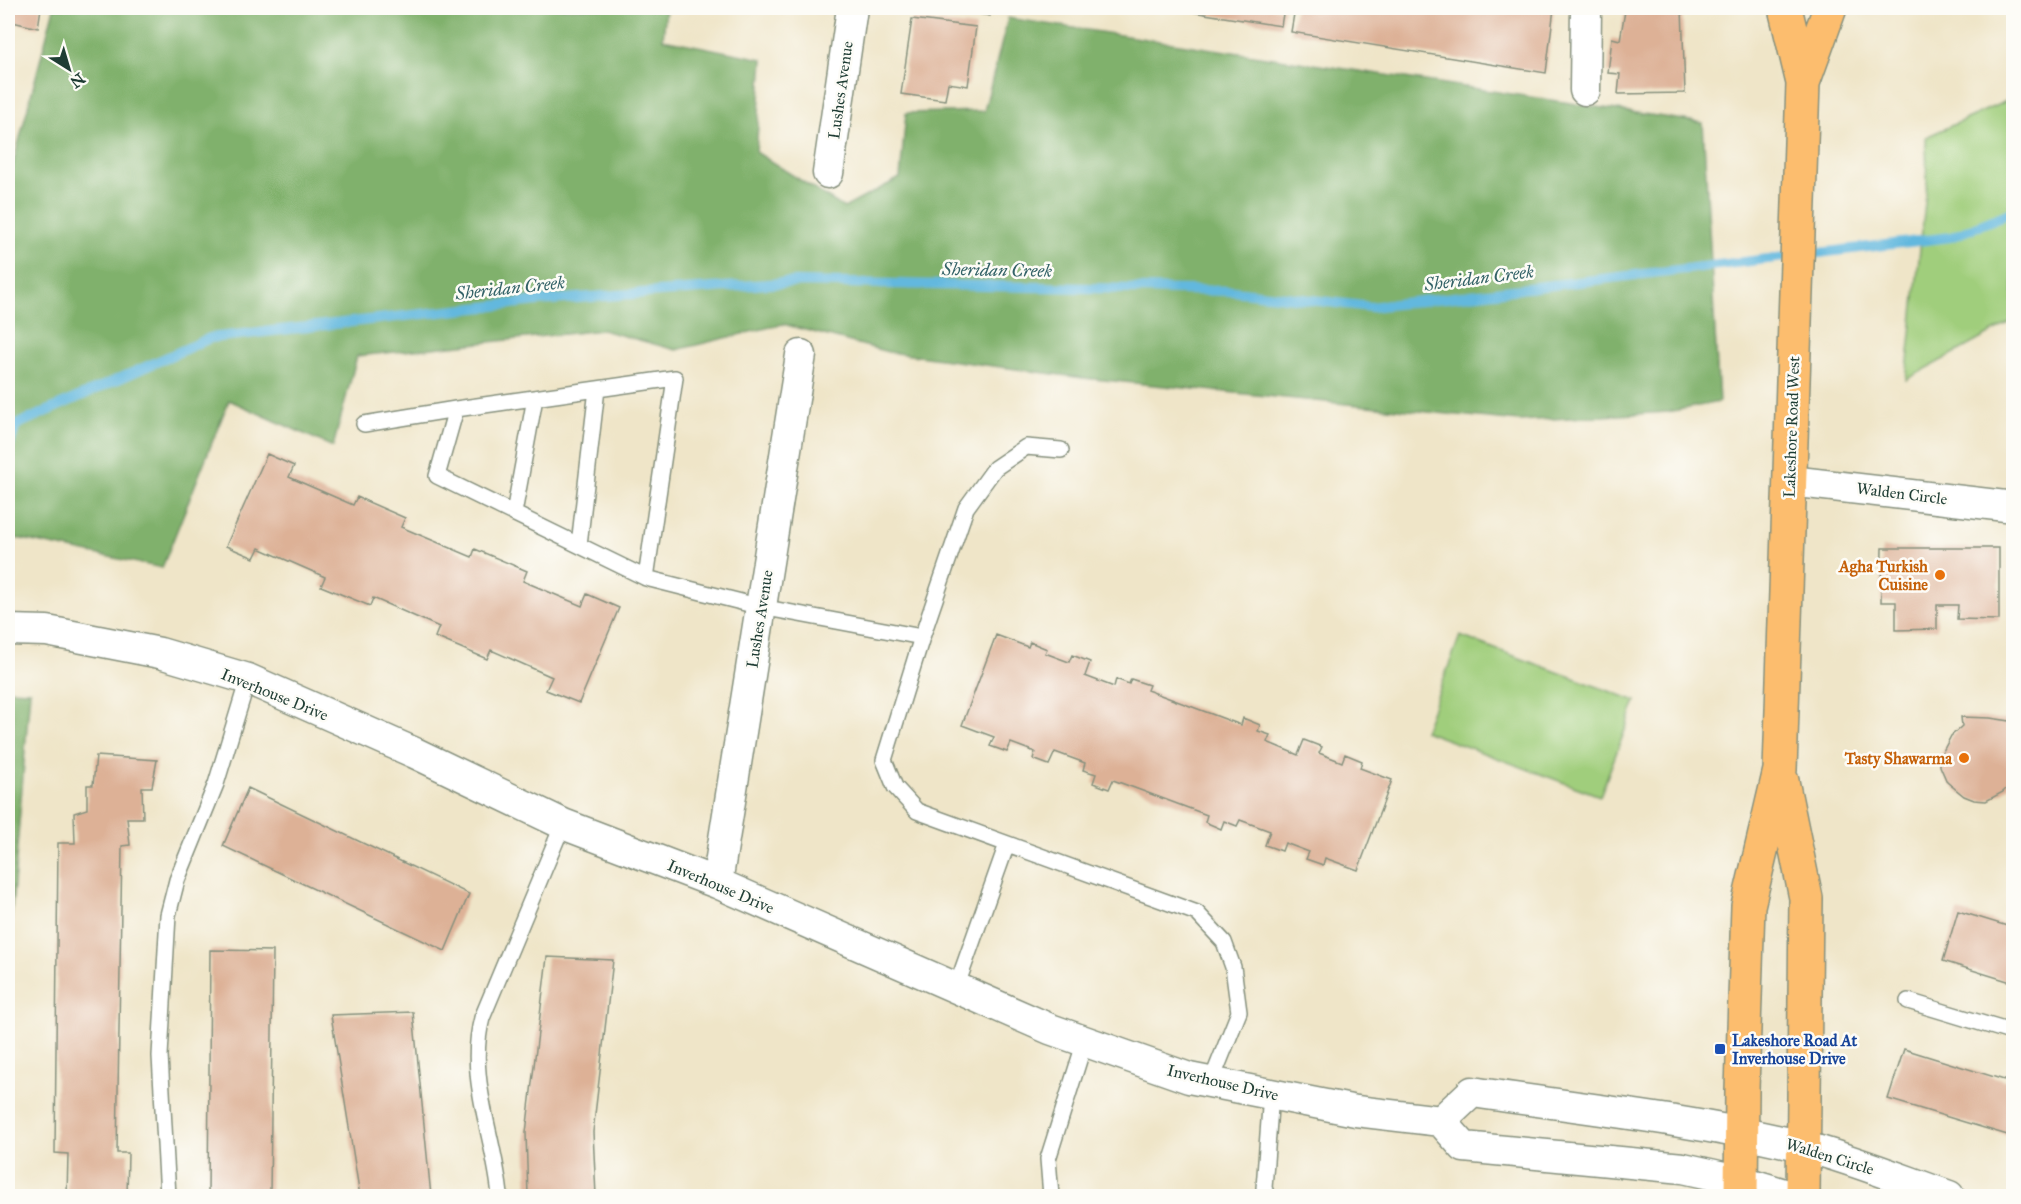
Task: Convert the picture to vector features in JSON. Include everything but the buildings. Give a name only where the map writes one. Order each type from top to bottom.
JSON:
[{"type":"main road","name":"Lakeshore Road West","points":[[1742,1189],[1748,906],[1780,770],[1803,83],[1785,8]]},
{"type":"main road","name":"Lakeshore Road West","points":[[1803,83],[1830,8]]},
{"type":"main road","name":"Lakeshore Road West","points":[[1780,770],[1806,897],[1803,1197]]},
{"type":"street","name":"Lushes Avenue","points":[[828,172],[852,8]]},
{"type":"street","points":[[1585,90],[1586,8]]},
{"type":"street","name":"Lushes Avenue","points":[[717,883],[801,355]]},
{"type":"street","name":"Walden Circle","points":[[1790,481],[2013,507]]},
{"type":"street","name":"Inverhouse Drive","points":[[11,630],[47,632],[160,653],[248,679],[415,753],[563,824],[717,883],[1050,1029],[1189,1078],[1356,1111],[1441,1121]]},
{"type":"street","points":[[1742,1133],[1472,1092],[1441,1121],[1464,1147],[1683,1168],[1742,1189],[1791,1197]]},
{"type":"street","name":"Walden Circle","points":[[1742,1133],[1804,1147],[1857,1163],[1949,1197]]},
{"type":"lane","points":[[364,424],[675,378],[646,578]]},
{"type":"lane","points":[[579,545],[597,389]]},
{"type":"lane","points":[[514,513],[535,398]]},
{"type":"lane","points":[[456,409],[437,476],[646,578],[761,607],[922,637]]},
{"type":"lane","points":[[1061,450],[1026,447],[995,468],[966,508],[922,637],[884,760],[895,787],[917,811],[1197,914],[1224,942],[1233,967],[1239,1012],[1211,1082]]},
{"type":"lane","points":[[168,1197],[160,1056],[168,915],[177,880],[216,783],[248,679]]},
{"type":"lane","points":[[500,1197],[479,1088],[476,1052],[478,1035],[482,1018],[563,824]]},
{"type":"lane","points":[[956,988],[1007,844]]},
{"type":"lane","points":[[1908,1001],[2013,1033]]},
{"type":"lane","points":[[1051,1197],[1048,1159],[1085,1041]]},
{"type":"lane","points":[[1267,1197],[1264,1188],[1271,1094]]},
{"type":"green space","points":[[54,8],[666,8],[663,39],[763,59],[756,152],[844,208],[900,178],[906,113],[984,111],[1008,18],[1703,123],[1719,402],[1668,412],[1519,421],[1083,378],[888,352],[783,324],[676,350],[602,330],[357,356],[333,447],[229,400],[162,568],[8,538],[8,183]]},
{"type":"green space","points":[[2013,98],[2013,321],[1906,380],[1927,184],[1926,137]]},
{"type":"green space","points":[[1460,636],[1636,701],[1600,796],[1424,731]]},
{"type":"green space","points":[[8,690],[30,691],[8,956]]},
{"type":"waterway","name":"Sheridan Creek","points":[[8,449],[16,425],[210,338],[537,301],[796,282],[1233,291],[1371,307],[1951,237],[2014,211]]},
{"type":"place","name":"Agha Turkish Cuisine","points":[[1940,575]]},
{"type":"place","name":"Tasty Shawarma","points":[[1964,758]]},
{"type":"place","name":"Lakeshore Road At Inverhouse Drive","points":[[1720,1049]]}]
